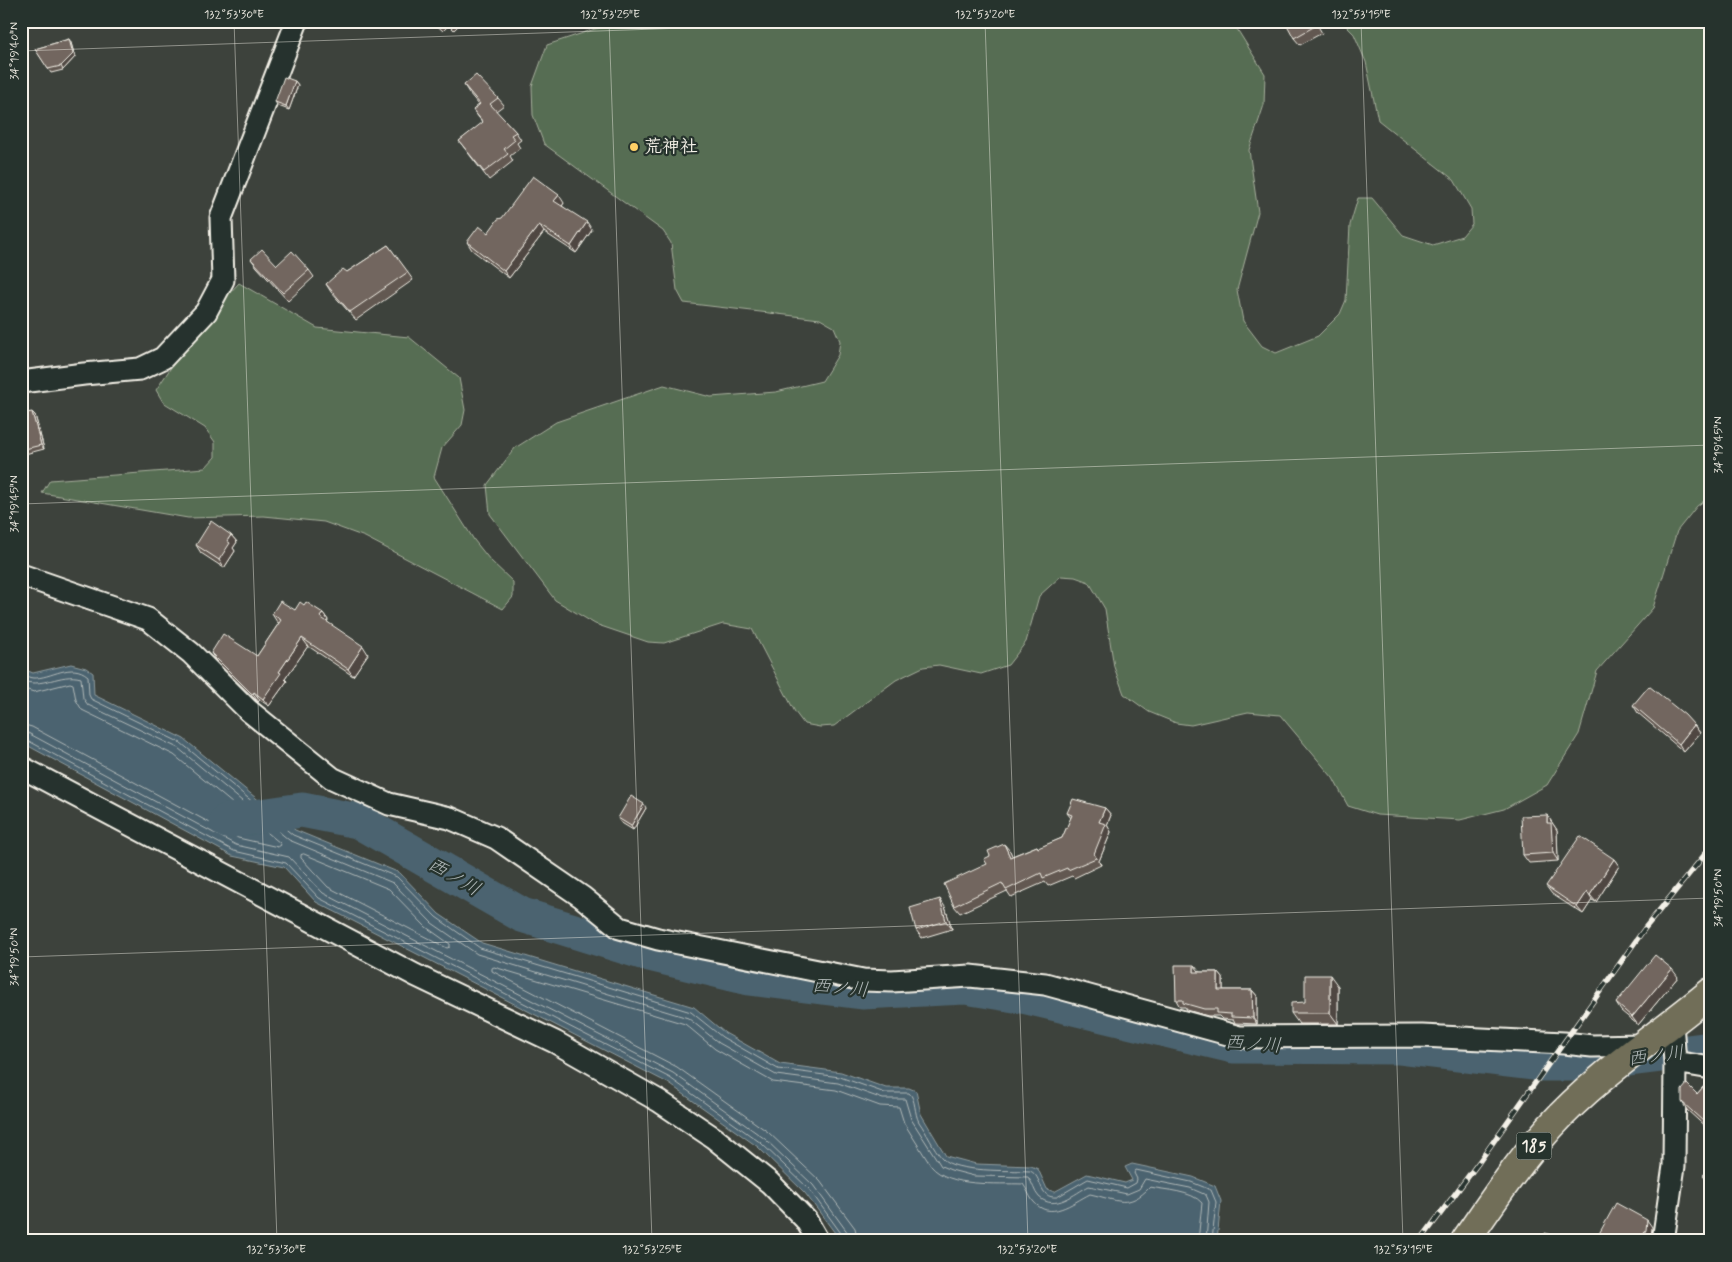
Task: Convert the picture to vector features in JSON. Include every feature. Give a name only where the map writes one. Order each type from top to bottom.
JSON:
[{"type":"highway","name":"185","points":[[1465,1241],[1518,1166],[1550,1127],[1581,1097],[1633,1053],[1674,1045],[1711,992]]},
{"type":"street","points":[[21,382],[140,369],[163,358],[206,312],[223,280],[221,218],[297,21]]},
{"type":"street","points":[[21,575],[148,619],[191,653],[248,710],[332,778],[388,804],[450,818],[496,838],[582,897],[620,928],[658,939],[863,980],[892,981],[970,976],[1044,984],[1239,1037],[1422,1036],[1564,1043],[1633,1053]]},
{"type":"street","points":[[21,767],[415,975],[555,1042],[659,1101],[714,1138],[770,1183],[806,1220],[818,1241]]},
{"type":"street","points":[[1674,1045],[1711,1068]]},
{"type":"street","points":[[1663,1241],[1674,1166],[1674,1045]]},
{"type":"green space","points":[[619,21],[1232,21],[1265,74],[1264,105],[1249,150],[1258,212],[1237,290],[1243,321],[1262,346],[1276,353],[1318,336],[1340,314],[1346,300],[1350,225],[1358,198],[1372,198],[1403,235],[1433,245],[1462,236],[1472,224],[1471,209],[1454,180],[1378,120],[1366,62],[1354,34],[1341,21],[1711,21],[1711,496],[1697,506],[1677,531],[1653,608],[1597,671],[1579,734],[1547,785],[1504,809],[1460,820],[1377,815],[1348,806],[1333,778],[1280,715],[1248,712],[1191,725],[1176,723],[1149,712],[1124,694],[1114,667],[1105,609],[1089,582],[1075,577],[1061,576],[1039,596],[1026,642],[1008,665],[981,674],[939,665],[923,667],[896,680],[834,726],[820,727],[804,724],[795,712],[752,629],[723,624],[664,643],[648,642],[595,624],[555,600],[490,514],[487,485],[515,448],[556,422],[664,385],[711,397],[776,392],[822,381],[838,355],[840,341],[834,327],[820,319],[684,303],[677,290],[671,243],[663,231],[544,144],[533,115],[532,86],[547,45]]},
{"type":"green space","points":[[239,283],[317,328],[409,337],[459,378],[465,410],[462,425],[442,448],[434,477],[474,540],[490,560],[513,582],[513,597],[503,609],[365,537],[324,522],[264,516],[188,518],[42,493],[50,480],[205,468],[215,457],[215,442],[205,428],[163,402],[156,390],[198,327]]},
{"type":"water","points":[[71,664],[86,668],[93,673],[94,695],[184,739],[295,830],[400,873],[439,914],[482,943],[694,1007],[725,1033],[780,1064],[841,1072],[886,1088],[909,1088],[916,1091],[921,1114],[946,1156],[976,1164],[1031,1166],[1038,1169],[1047,1189],[1054,1192],[1087,1174],[1125,1183],[1132,1180],[1125,1167],[1132,1164],[1193,1177],[1215,1186],[1221,1201],[1217,1241],[841,1241],[805,1193],[758,1147],[668,1083],[316,902],[284,867],[232,856],[21,742],[21,668],[33,673]]},
{"type":"building","points":[[1293,21],[1314,21],[1317,25],[1294,38],[1287,25]]},
{"type":"building","points":[[69,39],[73,54],[61,66],[48,69],[35,49]]},
{"type":"building","points":[[476,75],[498,98],[490,104],[516,132],[511,135],[515,140],[504,149],[508,154],[484,172],[459,141],[483,122],[473,110],[480,104],[464,85]]},
{"type":"building","points":[[284,77],[295,81],[286,106],[275,102]]},
{"type":"building","points":[[533,176],[559,195],[554,201],[587,222],[571,246],[539,225],[504,271],[467,242],[479,226],[488,233],[498,219],[502,218]]},
{"type":"building","points":[[388,245],[408,272],[350,312],[326,284],[343,269],[347,272]]},
{"type":"building","points":[[262,249],[277,265],[292,251],[309,270],[283,293],[251,259]]},
{"type":"building","points":[[32,412],[41,445],[21,450],[21,414]]},
{"type":"building","points":[[211,521],[231,535],[227,541],[230,543],[219,560],[196,545]]},
{"type":"building","points":[[280,601],[295,610],[300,602],[304,605],[306,602],[323,613],[320,617],[363,646],[348,669],[302,638],[263,699],[254,692],[253,694],[251,693],[211,653],[223,634],[257,656],[281,620],[272,614]]},
{"type":"building","points":[[1649,686],[1685,715],[1694,725],[1679,744],[1633,705]]},
{"type":"building","points":[[631,796],[644,804],[631,826],[618,818]]},
{"type":"building","points":[[1073,799],[1105,808],[1099,822],[1106,824],[1094,854],[1096,858],[1043,878],[1041,873],[1006,890],[1002,883],[954,906],[944,884],[987,864],[984,859],[990,856],[988,851],[1004,844],[1010,857],[1062,838],[1072,815],[1067,813]]},
{"type":"building","points":[[1547,815],[1547,823],[1551,823],[1553,853],[1523,855],[1521,816]]},
{"type":"building","points":[[1580,836],[1614,859],[1590,895],[1587,892],[1577,907],[1546,886]]},
{"type":"building","points":[[940,899],[946,921],[916,930],[910,908]]},
{"type":"building","points":[[1655,955],[1672,969],[1632,1017],[1616,1003]]},
{"type":"building","points":[[1175,965],[1194,965],[1194,972],[1218,972],[1218,990],[1252,990],[1253,1018],[1231,1017],[1231,1014],[1217,1013],[1217,1009],[1204,1009],[1183,1003],[1183,1000],[1176,1000]]},
{"type":"building","points":[[1305,975],[1330,975],[1330,1013],[1291,1013],[1291,1003],[1305,1002]]},
{"type":"building","points":[[1711,1078],[1711,1115],[1704,1122],[1682,1102],[1682,1090],[1687,1084],[1697,1094]]},
{"type":"building","points":[[1711,1168],[1711,1184],[1703,1175]]},
{"type":"building","points":[[1616,1203],[1647,1220],[1646,1230],[1640,1241],[1595,1241]]},
{"type":"building","points":[[1545,1233],[1568,1239],[1568,1236],[1581,1241],[1543,1241]]},
{"type":"waterway","name":"西ノ川","points":[[227,821],[302,810],[358,821],[522,915],[645,953],[749,978],[862,992],[965,987],[1027,997],[1233,1046],[1400,1047],[1542,1064],[1589,1064],[1711,1049]]},
{"type":"railway","points":[[1420,1241],[1479,1162],[1645,928],[1711,847]]},
{"type":"place","name":"荒神社","points":[[634,147]]}]
